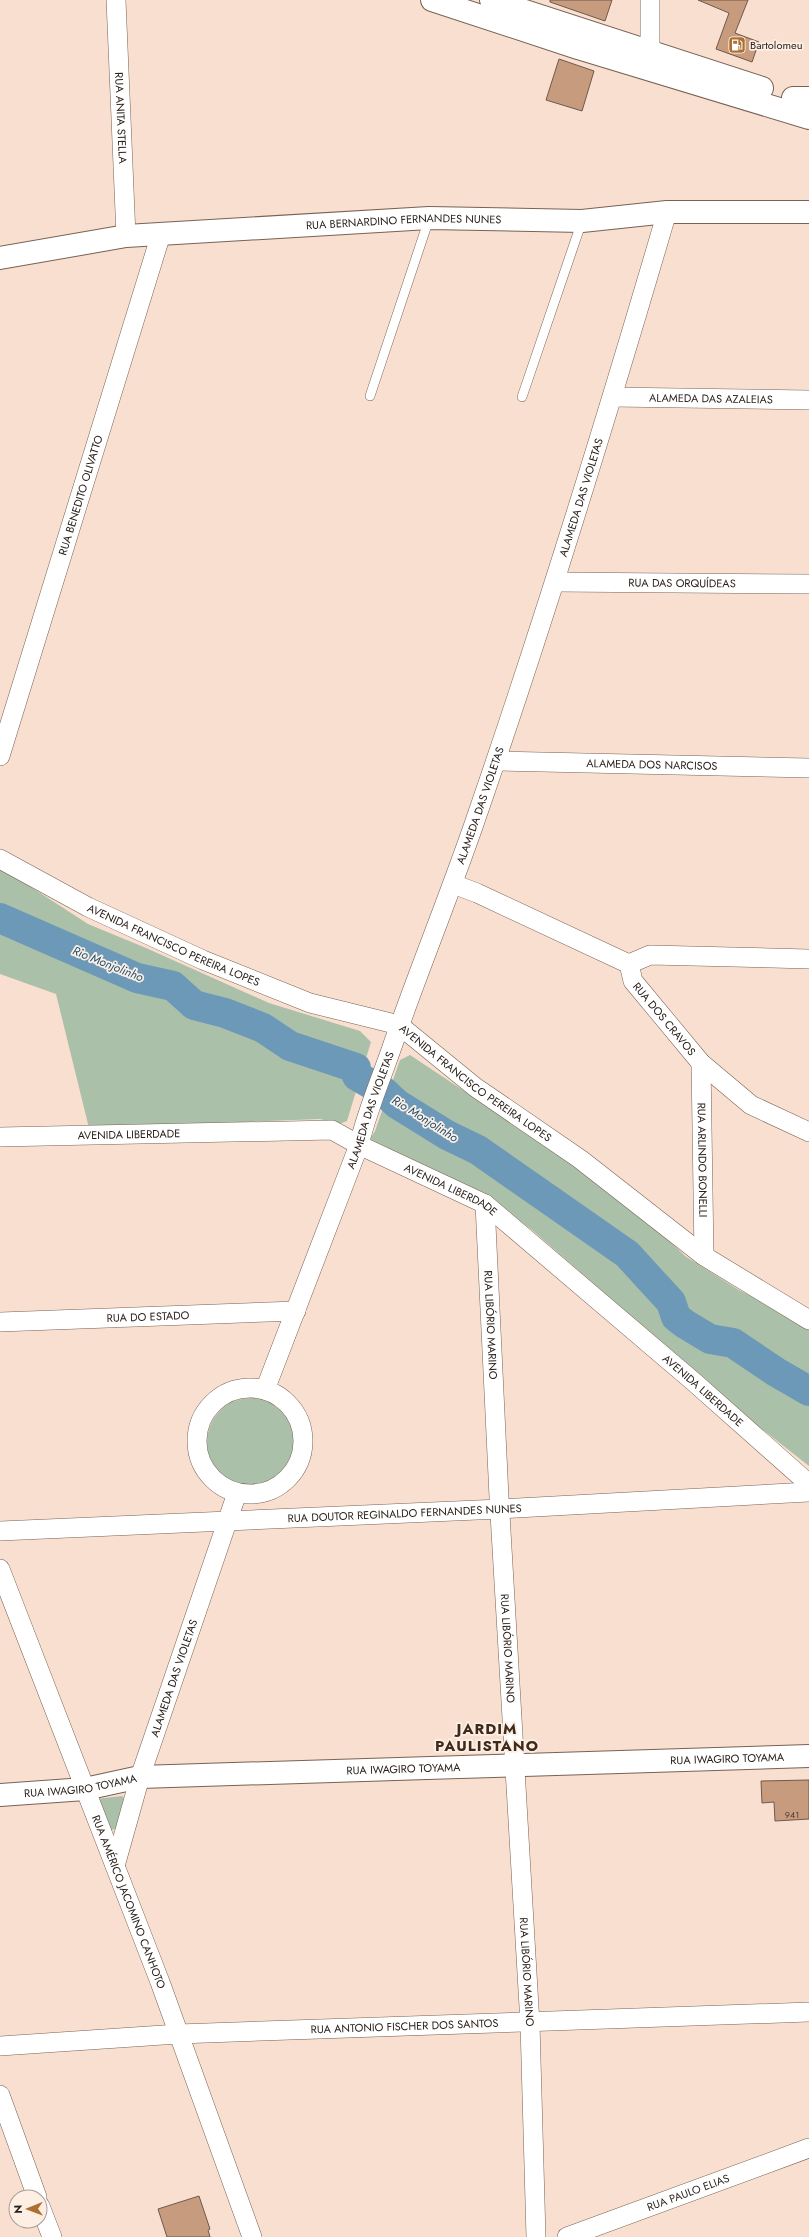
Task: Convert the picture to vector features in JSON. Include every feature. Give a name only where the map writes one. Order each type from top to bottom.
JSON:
[{"type":"street","name":"RUA ANITA STELLA","points":[[116,0],[126,236]]},
{"type":"street","points":[[432,0],[578,48],[809,118]]},
{"type":"street","points":[[491,0],[804,100]]},
{"type":"street","points":[[650,0],[650,51]]},
{"type":"street","name":"RUA BERNARDINO FERNANDES NUNES","points":[[0,258],[126,236],[429,218],[582,221],[667,212],[809,212]]},
{"type":"street","name":"ALAMEDA DAS VIOLETAS","points":[[265,1390],[359,1145],[365,1120],[399,1025],[453,884],[496,761],[555,582],[613,397],[667,212]]},
{"type":"street","name":"RUA BENEDITO OLIVATTO","points":[[0,756],[161,234]]},
{"type":"street","name":"ALAMEDA DAS AZALEIAS","points":[[613,397],[809,400]]},
{"type":"street","name":"RUA DAS ORQUÍDEAS","points":[[555,582],[809,584]]},
{"type":"street","name":"ALAMEDA DOS NARCISOS","points":[[496,761],[809,768]]},
{"type":"street","name":"AVENIDA FRANCISCO PEREIRA LOPES","points":[[0,859],[88,907],[203,960],[310,1003],[399,1025],[475,1087],[580,1159],[704,1256],[809,1320]]},
{"type":"street","points":[[453,884],[484,896],[629,964],[650,955],[809,959]]},
{"type":"street","name":"RUA DOS CRAVOS","points":[[629,964],[633,981],[701,1063],[751,1105],[809,1132]]},
{"type":"street","name":"RUA ARLINDO BONELLI","points":[[701,1063],[704,1256]]},
{"type":"street","name":"AVENIDA LIBERDADE","points":[[0,1137],[332,1130],[359,1145],[485,1204],[694,1382],[809,1484]]},
{"type":"street","name":"RUA LIBÓRIO MARINO","points":[[485,1204],[514,1766],[530,2024],[536,2237]]},
{"type":"street","name":"RUA DO ESTADO","points":[[0,1322],[296,1311]]},
{"type":"street","points":[[244,1388],[265,1390],[283,1399],[297,1415],[303,1434],[302,1455],[292,1474],[277,1487],[257,1494],[237,1493],[218,1484],[204,1468],[198,1448],[199,1427],[208,1408],[224,1395],[244,1388]]},
{"type":"street","name":"RUA DOUTOR REGINALDO FERNANDES NUNES","points":[[0,1531],[500,1509],[809,1492]]},
{"type":"street","name":"ALAMEDA DAS VIOLETAS","points":[[115,1866],[140,1777],[237,1493]]},
{"type":"street","name":"RUA AMÉRICO JACOMINO CANHOTO","points":[[0,1569],[115,1866],[252,2237]]},
{"type":"street","name":"RUA IWAGIRO TOYAMA","points":[[0,1795],[85,1789],[140,1777],[809,1756]]},
{"type":"street","name":"RUA ANTONIO FISCHER DOS SANTOS","points":[[0,2046],[178,2034],[530,2024],[809,2012]]},
{"type":"street","points":[[0,2095],[34,2189]]},
{"type":"street","name":"RUA PAULO ELIAS","points":[[567,2237],[809,2148]]},
{"type":"street","points":[[48,2227],[52,2237]]},
{"type":"lane","points":[[370,396],[429,218]]},
{"type":"lane","points":[[522,397],[582,221]]},
{"type":"green space","points":[[0,867],[88,924],[146,948],[269,1003],[360,1031],[371,1042],[347,1121],[339,1124],[320,1119],[89,1128],[56,994],[0,974]]},
{"type":"green space","points":[[410,1055],[535,1138],[640,1212],[685,1256],[739,1290],[809,1326],[809,1466],[752,1421],[532,1230],[489,1198],[370,1139],[375,1131],[400,1060]]},
{"type":"green space","points":[[251,1398],[268,1401],[276,1405],[288,1417],[292,1425],[295,1442],[292,1459],[288,1467],[276,1479],[268,1483],[251,1486],[234,1483],[226,1479],[214,1467],[210,1459],[207,1442],[210,1425],[214,1417],[226,1405],[234,1401]]},
{"type":"green space","points":[[122,1796],[125,1799],[115,1829],[111,1830],[96,1799]]},
{"type":"building","points":[[550,0],[612,0],[605,21],[550,2]]},
{"type":"building","points":[[698,0],[748,0],[735,33],[759,42],[752,62],[716,49],[729,13]]},
{"type":"building","points":[[559,59],[594,71],[582,111],[546,100]]},
{"type":"building","points":[[809,1780],[809,1819],[775,1821],[774,1802],[762,1803],[761,1781]]},
{"type":"building","points":[[199,2196],[210,2229],[208,2230],[210,2237],[167,2237],[158,2209]]},
{"type":"waterway","name":"Rio Monjolinho","points":[[0,918],[137,978],[173,986],[194,1005],[225,1013],[263,1028],[290,1046],[356,1068],[357,1076],[383,1091],[397,1104],[447,1135],[478,1150],[627,1254],[671,1302],[676,1317],[685,1324],[710,1339],[733,1343],[776,1372],[809,1391]]},
{"type":"place","name":"Bartolomeu","points":[[737,45]]},
{"type":"district","name":"JARDIM PAULISTANO","points":[[487,1738]]}]
